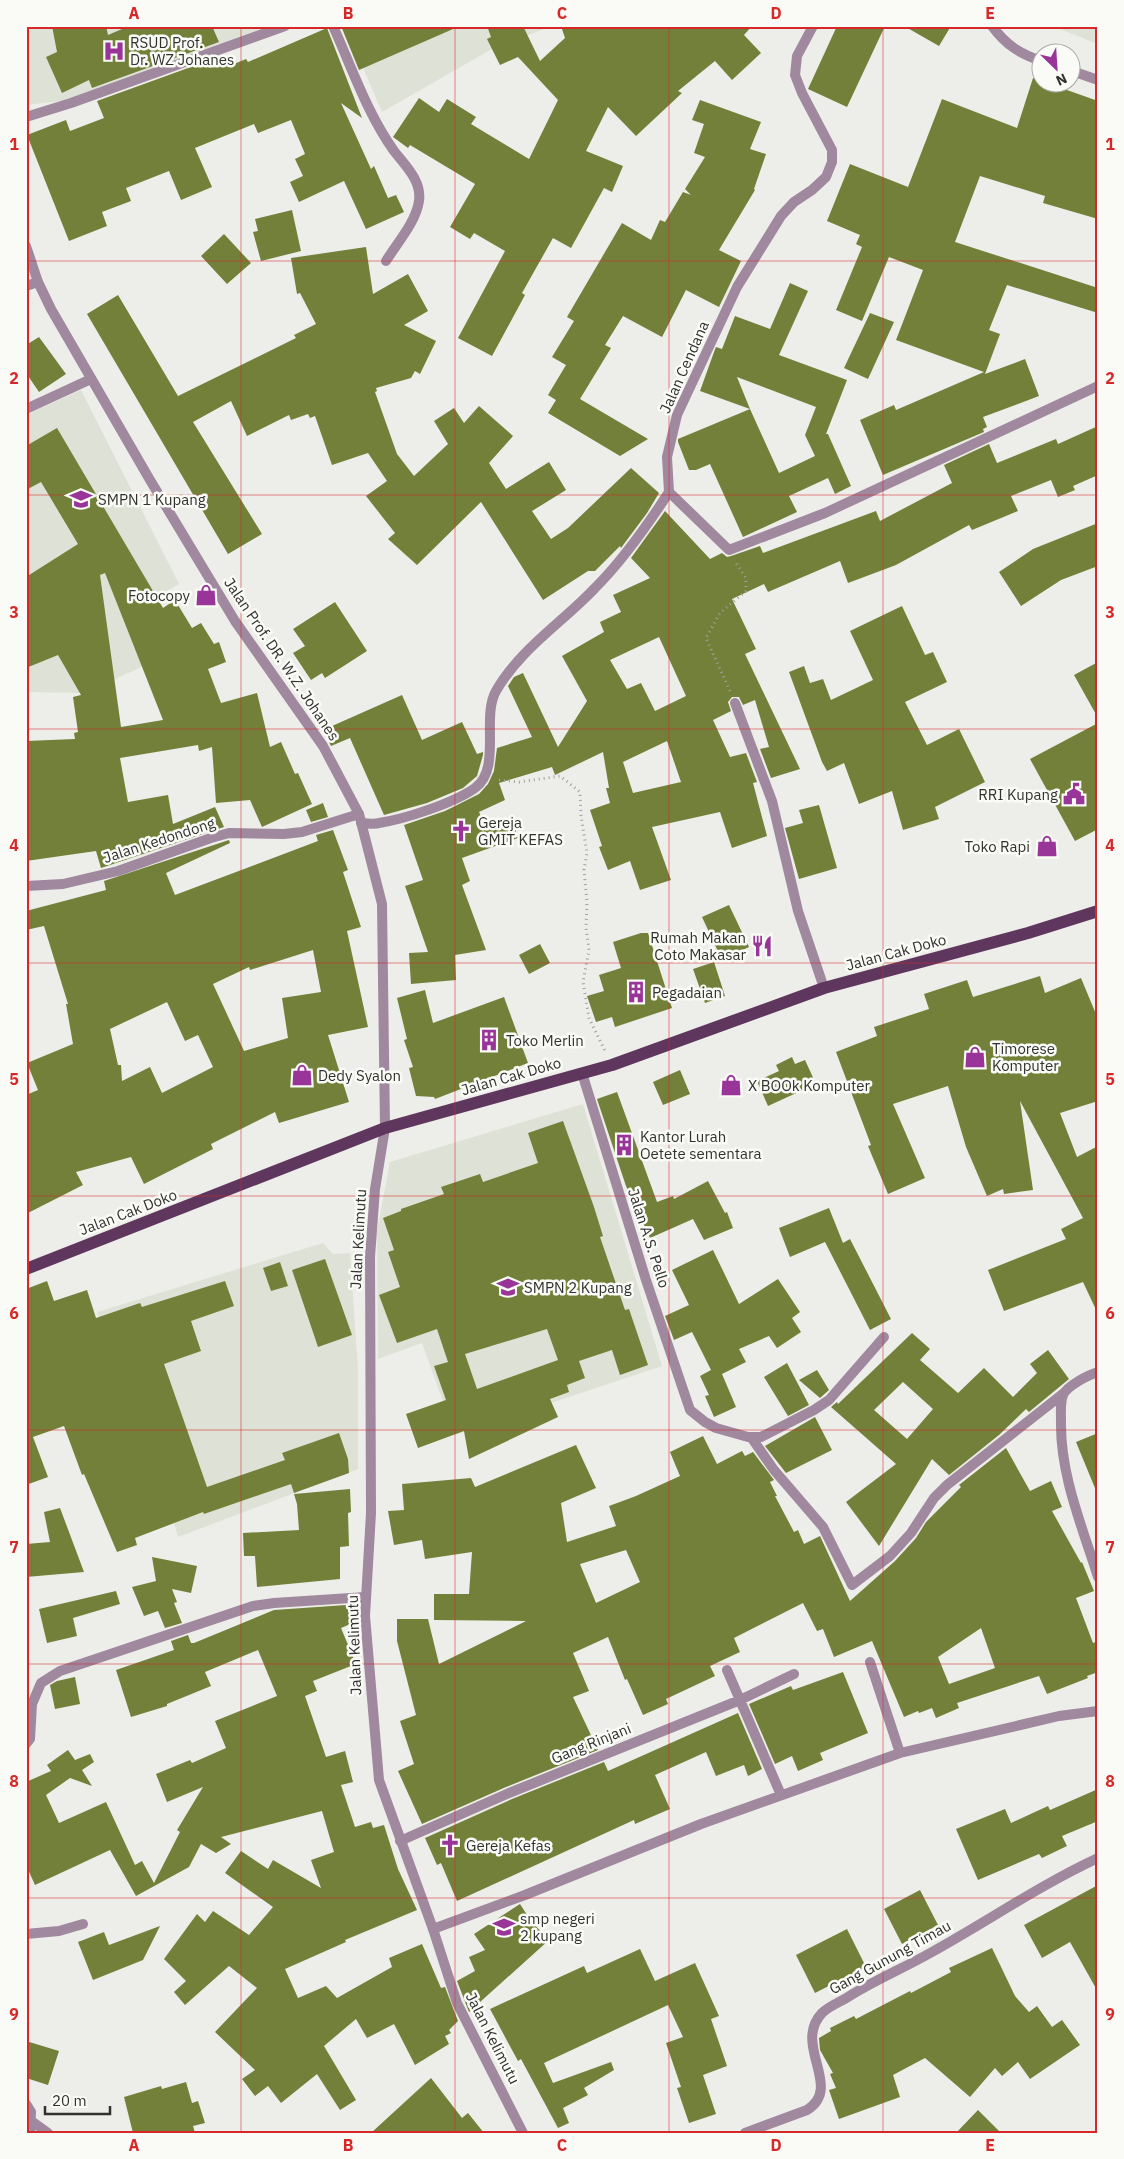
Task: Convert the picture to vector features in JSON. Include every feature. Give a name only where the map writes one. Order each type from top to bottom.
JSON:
[{"type":"main road","name":"Jalan Cak Doko","points":[[26,1269],[385,1128],[612,1065],[824,988],[1028,933],[1098,911]]},
{"type":"street","points":[[26,117],[71,103],[285,26]]},
{"type":"street","points":[[333,26],[358,85],[379,127],[419,188],[420,200],[415,215],[386,261]]},
{"type":"street","name":"Jalan Cendana","points":[[669,492],[667,457],[676,414],[737,287],[781,216],[794,202],[812,190],[826,177],[832,162],[832,150],[802,93],[795,75],[797,56],[812,26]]},
{"type":"street","points":[[992,26],[1004,42],[1032,57]]},
{"type":"street","points":[[1082,74],[1098,80]]},
{"type":"street","name":"Jalan Prof. DR. W.Z. Johanes","points":[[26,246],[38,282],[91,379],[235,621],[324,746],[360,818],[382,904],[385,1128]]},
{"type":"street","points":[[26,286],[38,282]]},
{"type":"street","points":[[26,409],[91,379]]},
{"type":"street","points":[[484,778],[490,750],[490,710],[495,692],[509,671],[536,642],[594,589],[621,560],[669,492],[730,550],[825,512],[1098,386]]},
{"type":"street","points":[[735,703],[772,801],[798,911],[824,988]]},
{"type":"street","name":"Jalan Kedondong","points":[[26,886],[63,884],[118,871],[229,833],[284,834],[302,832],[360,818],[378,824],[423,811],[475,788],[484,778]]},
{"type":"street","name":"Jalan A.S. Pello","points":[[582,1073],[646,1280],[690,1410],[716,1428],[751,1437]]},
{"type":"street","name":"Jalan Kelimutu","points":[[385,1128],[375,1190],[370,1257],[371,1513],[365,1616],[379,1780],[433,1929],[457,2003],[523,2133]]},
{"type":"street","points":[[751,1437],[761,1437],[814,1410],[829,1400],[884,1336]]},
{"type":"street","points":[[751,1437],[774,1470],[823,1527],[852,1585],[890,1556],[911,1533],[934,1498],[947,1485],[1086,1376],[1098,1372]]},
{"type":"street","points":[[1064,1393],[1061,1406],[1061,1435],[1065,1474],[1098,1577]]},
{"type":"street","points":[[26,1744],[30,1739],[32,1704],[41,1683],[60,1671],[253,1606],[274,1602],[366,1597]]},
{"type":"street","points":[[870,1662],[900,1753]]},
{"type":"street","points":[[727,1670],[781,1796]]},
{"type":"street","name":"Gang Rinjani","points":[[400,1841],[509,1793],[740,1700],[794,1674]]},
{"type":"street","points":[[433,1929],[525,1895],[702,1824],[900,1753],[1059,1716],[1098,1711]]},
{"type":"street","name":"Gang Gunung Timau","points":[[745,2133],[807,2110],[815,2105],[820,2098],[822,2089],[814,2057],[812,2033],[816,2020],[826,2010],[876,1980],[931,1953],[1046,1884],[1098,1858]]},
{"type":"street","points":[[26,1934],[59,1931],[83,1924]]},
{"type":"street","points":[[26,2104],[31,2112],[30,2133]]},
{"type":"street","points":[[30,2120],[48,2133]]},
{"type":"path","points":[[730,550],[739,570],[746,578],[746,591],[720,613],[706,638],[735,703]]},
{"type":"path","points":[[484,778],[519,782],[560,776],[580,792],[581,816],[587,853],[584,870],[587,902],[586,928],[589,950],[583,982],[589,1018],[612,1065]]},
{"type":"shaded area","name":"RSUD Prof. Dr. WZ Johanes","points":[[26,26],[268,26],[61,101],[26,105]]},
{"type":"shaded area","points":[[345,26],[552,26],[492,49],[382,112]]},
{"type":"shaded area","points":[[1052,26],[1098,26],[1098,44]]},
{"type":"shaded area","name":"SMPN 1 Kupang","points":[[81,390],[179,584],[143,605],[169,654],[96,688],[81,693],[26,692],[26,415]]},
{"type":"shaded area","name":"SMPN 2 Kupang","points":[[583,1104],[662,1366],[455,1435],[422,1343],[378,1359],[377,1231],[390,1162]]},
{"type":"shaded area","points":[[323,1243],[333,1254],[350,1253],[358,1370],[358,1469],[178,1537],[136,1388],[119,1369],[97,1312]]},
{"type":"building","name":"RSUD Prof. Dr. WZ Johanes","points":[[52,26],[106,26],[108,35],[129,26],[212,26],[219,42],[92,88],[89,80],[62,93],[46,57],[57,52]]},
{"type":"building","points":[[341,26],[460,26],[359,70]]},
{"type":"building","points":[[487,26],[523,26],[540,61],[565,38],[561,26],[752,26],[744,35],[761,53],[732,80],[715,61],[678,91],[682,93],[636,136],[608,107],[586,151],[623,166],[612,192],[604,188],[571,248],[553,238],[522,293],[525,295],[492,356],[458,338],[505,251],[474,233],[470,239],[450,227],[475,184],[410,145],[408,148],[393,137],[419,98],[439,112],[447,99],[476,117],[471,124],[529,159],[558,100],[518,57],[500,65],[487,39],[491,37]]},
{"type":"building","points":[[837,26],[885,26],[847,107],[808,89]]},
{"type":"building","points":[[904,26],[951,26],[939,46]]},
{"type":"building","points":[[327,28],[362,118],[341,103],[371,169],[374,166],[388,198],[396,195],[404,212],[366,229],[344,181],[299,202],[290,182],[303,176],[295,159],[305,154],[291,120],[258,133],[254,124],[195,148],[212,187],[181,200],[169,171],[126,188],[131,201],[102,212],[107,226],[69,241],[27,135],[66,120],[70,131],[104,118],[97,101],[224,55],[229,66],[246,59],[248,62]]},
{"type":"building","points":[[1032,81],[1032,92],[1073,92],[1098,101],[1098,219],[1043,203],[1045,196],[980,176],[955,242],[1098,288],[1098,313],[1007,285],[989,330],[1000,334],[985,374],[1025,359],[1039,396],[983,417],[987,427],[983,429],[984,432],[883,475],[860,420],[894,405],[896,410],[984,372],[896,340],[923,270],[889,257],[862,321],[836,310],[862,247],[856,244],[860,235],[827,221],[850,164],[908,187],[942,99],[1017,128]]},
{"type":"building","points":[[700,100],[761,122],[750,149],[766,154],[755,190],[719,250],[741,261],[719,307],[686,290],[662,337],[623,316],[605,345],[611,348],[580,399],[648,439],[620,456],[548,413],[556,400],[548,395],[566,365],[552,357],[574,321],[567,317],[622,223],[651,240],[660,220],[665,222],[683,192],[691,195],[685,189],[705,157],[694,153],[704,124],[692,120]]},
{"type":"building","points":[[292,210],[301,251],[261,261],[253,232],[258,231],[255,219]]},
{"type":"building","points":[[224,234],[251,263],[227,284],[201,256]]},
{"type":"building","points":[[366,247],[373,294],[408,274],[428,311],[404,325],[436,341],[420,374],[415,371],[411,378],[376,388],[377,391],[375,392],[397,454],[414,476],[448,444],[434,421],[454,408],[464,423],[479,406],[513,436],[489,463],[506,489],[549,462],[566,490],[532,511],[551,539],[568,528],[631,468],[659,493],[621,548],[620,546],[595,571],[588,571],[543,600],[481,502],[417,565],[388,539],[395,533],[366,496],[387,481],[368,453],[332,465],[315,416],[310,418],[308,414],[291,420],[289,415],[247,436],[231,401],[193,422],[262,534],[228,554],[87,314],[118,295],[178,396],[296,338],[294,335],[316,324],[300,293],[297,294],[291,258]]},
{"type":"building","points":[[790,283],[808,291],[779,355],[847,380],[826,434],[828,434],[851,486],[835,494],[828,478],[789,496],[797,512],[743,537],[710,464],[696,470],[689,470],[678,439],[750,409],[700,391],[716,347],[722,349],[735,316],[770,329]],"holes":[[[737,377],[816,407],[805,435],[815,456],[779,473]]]},
{"type":"building","points":[[870,313],[894,322],[868,379],[844,368]]},
{"type":"building","points":[[39,337],[66,374],[39,392],[26,373],[26,345]]},
{"type":"building","points":[[1098,426],[1098,475],[1073,486],[1075,490],[1058,497],[1051,480],[1011,496],[1018,511],[972,530],[969,525],[896,565],[848,583],[840,561],[768,592],[764,584],[732,599],[756,649],[745,654],[800,769],[771,778],[760,749],[769,747],[755,700],[743,705],[739,697],[732,697],[728,702],[731,711],[713,720],[730,757],[746,753],[757,782],[753,783],[767,836],[732,848],[720,812],[652,827],[671,880],[640,890],[630,861],[608,870],[599,847],[602,846],[590,810],[610,803],[606,788],[609,788],[603,752],[555,775],[552,767],[499,783],[505,800],[479,812],[486,828],[512,819],[518,838],[462,858],[470,881],[462,885],[486,950],[455,955],[456,980],[411,984],[409,953],[428,952],[405,886],[423,880],[404,825],[445,811],[479,794],[488,784],[494,771],[497,748],[532,737],[508,686],[514,677],[523,673],[558,747],[587,701],[562,656],[604,632],[600,622],[621,612],[613,595],[650,578],[631,558],[665,511],[710,559],[722,553],[727,557],[760,546],[763,553],[876,511],[880,521],[952,483],[944,465],[989,444],[997,463],[1056,439],[1058,444]],"holes":[[[659,637],[686,696],[655,711],[641,683],[627,689],[610,660]],[[667,741],[681,782],[633,793],[623,762]]]},
{"type":"building","points":[[57,428],[163,608],[175,600],[192,628],[201,623],[214,644],[219,642],[226,662],[208,669],[221,703],[257,693],[270,747],[281,742],[295,774],[298,773],[312,804],[262,827],[250,800],[216,803],[212,747],[199,751],[198,745],[120,758],[128,802],[168,795],[173,824],[215,807],[224,827],[101,868],[96,851],[26,861],[26,741],[75,739],[74,733],[78,732],[73,697],[81,695],[58,655],[26,668],[26,577],[78,544],[41,482],[26,490],[26,446]],"holes":[[[105,573],[163,720],[121,727],[100,575]]]},
{"type":"building","points":[[1098,523],[1098,566],[1061,580],[1021,606],[999,572],[1033,549]]},
{"type":"building","points":[[335,602],[367,651],[325,678],[322,673],[311,680],[293,653],[305,646],[293,629]]},
{"type":"building","points":[[902,606],[925,655],[933,652],[947,682],[905,702],[927,745],[959,729],[985,782],[935,807],[939,819],[903,830],[892,791],[859,804],[844,763],[827,771],[789,672],[804,666],[810,683],[823,679],[831,700],[873,680],[850,631]]},
{"type":"building","points":[[1098,662],[1098,718],[1074,675]]},
{"type":"building","points":[[402,695],[422,740],[462,722],[477,754],[483,752],[483,755],[477,776],[463,788],[427,803],[384,815],[350,738],[331,746],[323,730]]},
{"type":"building","name":"RRI Kupang","points":[[1098,723],[1098,829],[1075,841],[1030,759]]},
{"type":"building","points":[[323,803],[328,817],[311,822],[306,810]]},
{"type":"building","points":[[819,805],[837,868],[799,879],[785,828],[803,823],[799,810]]},
{"type":"building","points":[[333,830],[348,870],[343,872],[361,927],[347,931],[368,1027],[328,1035],[349,1102],[279,1123],[275,1112],[211,1144],[213,1149],[144,1184],[131,1157],[76,1172],[83,1185],[26,1214],[26,1095],[38,1090],[27,1063],[73,1044],[66,1004],[68,1004],[44,926],[26,930],[26,911],[106,890],[104,881],[229,840],[230,843],[166,873],[175,895],[318,841],[316,835]],"holes":[[[313,950],[321,992],[282,998],[288,1038],[244,1051],[213,984],[249,967],[250,970]],[[167,1002],[185,1041],[198,1035],[213,1067],[162,1093],[150,1067],[122,1081],[121,1065],[118,1065],[110,1029]]]},
{"type":"building","points":[[729,905],[749,947],[722,960],[702,917]]},
{"type":"building","name":"Pegadaian","points":[[641,933],[648,933],[672,1008],[615,1027],[612,1017],[596,1022],[587,996],[604,991],[599,975],[621,968],[613,942]]},
{"type":"building","points":[[540,944],[550,963],[529,974],[519,955]]},
{"type":"building","points":[[714,962],[725,996],[705,1003],[693,969]]},
{"type":"building","points":[[1040,976],[1045,993],[1081,978],[1098,1019],[1098,1101],[1060,1113],[1077,1157],[1098,1146],[1098,1314],[1083,1282],[1004,1311],[988,1270],[1066,1239],[1061,1229],[1083,1218],[1020,1101],[1033,1190],[1004,1194],[1003,1189],[987,1196],[966,1147],[948,1086],[893,1104],[925,1178],[888,1194],[868,1146],[871,1145],[836,1052],[877,1036],[874,1027],[929,1009],[924,994],[967,980],[973,997]]},
{"type":"building","points":[[425,990],[433,1023],[504,997],[528,1063],[435,1099],[434,1097],[416,1096],[409,1068],[413,1067],[404,1040],[407,1039],[397,998]]},
{"type":"building","points":[[792,1057],[795,1064],[805,1060],[816,1084],[768,1106],[757,1081],[779,1071],[776,1065]]},
{"type":"building","points":[[680,1070],[690,1094],[663,1105],[653,1082]]},
{"type":"building","points":[[617,1092],[657,1202],[673,1196],[674,1199],[708,1181],[725,1213],[727,1212],[733,1228],[704,1240],[693,1219],[650,1238],[626,1186],[597,1099]]},
{"type":"building","name":"SMPN 2 Kupang","points":[[563,1121],[594,1207],[603,1236],[600,1237],[625,1310],[629,1309],[648,1365],[620,1375],[612,1350],[579,1361],[585,1378],[567,1385],[569,1392],[550,1399],[558,1417],[469,1459],[464,1431],[418,1448],[406,1414],[446,1400],[434,1366],[448,1362],[437,1329],[397,1343],[379,1295],[400,1287],[388,1252],[394,1250],[383,1218],[401,1211],[401,1209],[444,1194],[441,1187],[480,1174],[483,1182],[538,1163],[528,1133]],"holes":[[[547,1329],[558,1360],[477,1389],[465,1354]]]},
{"type":"building","points":[[829,1208],[843,1243],[850,1239],[891,1319],[870,1330],[825,1242],[790,1257],[779,1228]]},
{"type":"building","points":[[713,1250],[739,1304],[778,1279],[800,1312],[792,1318],[801,1332],[777,1348],[769,1336],[739,1349],[746,1362],[722,1374],[736,1407],[714,1417],[705,1396],[709,1395],[700,1376],[711,1370],[692,1332],[674,1340],[665,1316],[689,1305],[672,1270]]},
{"type":"building","points":[[325,1259],[352,1335],[318,1347],[292,1270]]},
{"type":"building","points":[[280,1262],[288,1286],[271,1291],[263,1268]]},
{"type":"building","points":[[47,1281],[54,1301],[87,1290],[96,1318],[140,1303],[142,1307],[225,1281],[234,1306],[191,1321],[201,1351],[164,1364],[207,1487],[285,1460],[282,1453],[339,1433],[348,1459],[349,1473],[294,1493],[291,1484],[204,1514],[203,1512],[135,1538],[137,1545],[117,1552],[84,1474],[82,1475],[64,1426],[33,1437],[48,1477],[26,1485],[26,1289]]},
{"type":"building","points":[[912,1333],[930,1349],[920,1360],[958,1393],[984,1368],[1013,1397],[1037,1373],[1030,1364],[1048,1350],[1069,1379],[1029,1412],[1026,1409],[999,1435],[949,1475],[932,1459],[879,1546],[846,1502],[896,1464],[831,1407],[837,1402],[838,1404]],"holes":[[[903,1382],[933,1409],[907,1439],[874,1410]]]},
{"type":"building","points":[[787,1363],[809,1405],[788,1416],[764,1377]]},
{"type":"building","points":[[817,1370],[829,1390],[820,1398],[799,1380]]},
{"type":"building","points":[[815,1417],[832,1450],[786,1473],[765,1446]]},
{"type":"building","points":[[1098,1433],[1098,1493],[1097,1493],[1076,1442]]},
{"type":"building","points":[[703,1436],[717,1464],[742,1451],[745,1456],[753,1452],[774,1480],[770,1482],[777,1496],[775,1496],[794,1532],[798,1530],[804,1544],[820,1536],[850,1601],[895,1561],[916,1538],[926,1522],[961,1487],[959,1485],[1006,1448],[1030,1491],[1051,1481],[1062,1507],[1052,1511],[1082,1562],[1094,1591],[1076,1598],[1093,1643],[1098,1641],[1098,1672],[1087,1676],[1088,1678],[1047,1694],[1039,1676],[957,1703],[959,1708],[936,1718],[932,1708],[904,1717],[872,1641],[834,1657],[823,1629],[817,1631],[803,1603],[734,1638],[740,1652],[710,1666],[715,1676],[666,1699],[668,1704],[643,1715],[627,1679],[625,1680],[608,1637],[573,1653],[589,1691],[573,1697],[598,1750],[506,1787],[422,1824],[398,1771],[414,1764],[400,1721],[416,1715],[397,1641],[397,1619],[428,1619],[439,1664],[526,1621],[434,1620],[434,1594],[469,1594],[472,1552],[425,1559],[422,1540],[394,1545],[388,1511],[404,1510],[402,1484],[471,1478],[475,1487],[576,1445],[596,1488],[561,1503],[567,1542],[616,1526],[609,1506],[680,1476],[670,1452]],"holes":[[[626,1550],[640,1582],[596,1603],[580,1564]],[[981,1628],[995,1668],[949,1684],[938,1657]]]},
{"type":"building","points":[[350,1489],[351,1512],[348,1513],[349,1546],[340,1547],[340,1579],[257,1587],[255,1556],[244,1556],[243,1533],[299,1530],[297,1504],[294,1494]]},
{"type":"building","points":[[60,1508],[84,1572],[26,1577],[26,1544],[50,1542],[44,1512]]},
{"type":"building","points":[[152,1557],[197,1566],[191,1593],[172,1589],[177,1602],[174,1603],[182,1623],[165,1628],[158,1611],[144,1616],[132,1587],[156,1581]]},
{"type":"building","points":[[116,1591],[120,1604],[73,1618],[77,1636],[47,1643],[39,1609]]},
{"type":"building","points":[[346,1605],[353,1623],[341,1628],[356,1664],[313,1681],[317,1691],[305,1696],[326,1757],[345,1751],[353,1782],[341,1785],[355,1827],[371,1822],[373,1828],[384,1825],[398,1869],[417,1910],[345,1940],[346,1942],[285,1969],[298,1998],[326,1986],[337,1998],[392,1967],[389,1958],[422,1944],[441,1988],[445,1987],[458,2021],[449,2030],[451,2033],[445,2036],[449,2044],[415,2065],[394,2024],[367,2038],[356,2019],[324,2046],[356,2100],[340,2110],[317,2074],[281,2103],[268,2086],[255,2096],[242,2079],[255,2070],[215,2032],[257,1988],[229,1966],[185,2005],[174,1992],[186,1981],[164,1959],[197,1914],[205,1922],[213,1911],[249,1935],[273,1907],[225,1873],[241,1851],[268,1869],[273,1860],[321,1888],[311,1860],[334,1852],[322,1811],[221,1837],[231,1844],[216,1853],[201,1844],[189,1867],[136,1896],[110,1850],[35,1885],[26,1865],[26,1782],[51,1771],[47,1765],[68,1750],[75,1760],[90,1754],[94,1762],[82,1770],[92,1786],[70,1778],[46,1795],[59,1823],[106,1802],[135,1865],[142,1861],[154,1883],[180,1832],[177,1830],[203,1787],[167,1802],[156,1774],[190,1760],[192,1763],[226,1748],[215,1721],[277,1696],[258,1650],[205,1672],[211,1686],[167,1704],[167,1706],[131,1717],[116,1670],[174,1650],[171,1641],[188,1635],[191,1643],[194,1643],[274,1610]]},
{"type":"building","points":[[843,1672],[868,1733],[820,1753],[823,1760],[798,1771],[792,1756],[775,1764],[749,1704],[791,1686],[793,1690]]},
{"type":"building","points":[[75,1677],[80,1704],[55,1709],[50,1685],[57,1681]]},
{"type":"building","points":[[738,1713],[762,1769],[748,1776],[744,1765],[716,1776],[706,1752],[655,1775],[670,1809],[635,1824],[634,1820],[457,1901],[441,1863],[437,1865],[425,1838],[512,1799],[604,1762],[608,1771]]},
{"type":"building","points":[[1098,1789],[1098,1821],[1062,1836],[1067,1846],[1042,1858],[1039,1854],[978,1880],[956,1829],[1005,1809],[1011,1823],[1048,1806],[1050,1810]]},
{"type":"building","points":[[1098,1885],[1098,1992],[1070,1942],[1042,1958],[1024,1925]]},
{"type":"building","points":[[920,1890],[938,1925],[902,1944],[884,1909]]},
{"type":"building","points":[[520,1904],[531,1921],[549,1940],[469,2012],[457,1981],[475,1971],[469,1957],[485,1950],[474,1934]]},
{"type":"building","points":[[160,1926],[143,1960],[93,1980],[78,1942],[104,1932],[109,1945]]},
{"type":"building","points":[[847,1929],[866,1967],[815,1993],[796,1955]]},
{"type":"building","points":[[992,1948],[1015,1996],[1029,2012],[1037,2006],[1052,2027],[1062,2020],[1080,2045],[1030,2079],[1018,2062],[1002,2076],[995,2068],[970,2097],[925,2058],[893,2075],[900,2097],[839,2119],[829,2090],[836,2088],[830,2074],[833,2073],[820,2050],[819,2038],[831,2031],[830,2028],[854,2016],[856,2019],[910,1991],[911,1993],[951,1972],[949,1968]]},
{"type":"building","points":[[640,1949],[655,1981],[695,1963],[719,2016],[711,2019],[727,2066],[703,2075],[716,2114],[689,2123],[677,2088],[681,2087],[666,2043],[683,2037],[668,2005],[544,2063],[553,2083],[611,2062],[614,2070],[584,2088],[588,2095],[563,2108],[569,2123],[558,2128],[521,2059],[518,2061],[490,2009],[584,1966],[587,1973]]},
{"type":"building","points":[[26,2041],[59,2051],[48,2085],[26,2078]]},
{"type":"building","points":[[431,2078],[462,2118],[468,2113],[484,2133],[371,2133]]},
{"type":"building","points":[[186,2082],[192,2103],[198,2101],[205,2123],[193,2126],[195,2133],[133,2133],[124,2097],[161,2086],[162,2089]]},
{"type":"building","points":[[978,2110],[1001,2133],[956,2133]]},
{"type":"place","name":"RSUD Prof. Dr. WZ Johanes","points":[[114,51]]},
{"type":"place","name":"SMPN 1 Kupang","points":[[81,499]]},
{"type":"place","name":"Fotocopy","points":[[206,595]]},
{"type":"place","name":"RRI Kupang","points":[[1074,794]]},
{"type":"place","name":"Gereja GMIT KEFAS","points":[[461,831]]},
{"type":"place","name":"Toko Rapi","points":[[1047,846]]},
{"type":"place","name":"Rumah Makan Coto Makasar","points":[[762,946]]},
{"type":"place","name":"Pegadaian","points":[[636,992]]},
{"type":"place","name":"Toko Merlin","points":[[489,1040]]},
{"type":"place","name":"Timorese Komputer","points":[[975,1057]]},
{"type":"place","name":"Dedy Syalon","points":[[302,1075]]},
{"type":"place","name":"X BOOk Komputer","points":[[731,1085]]},
{"type":"place","name":"Kantor Lurah Oetete sementara","points":[[624,1145]]},
{"type":"place","name":"SMPN 2 Kupang","points":[[508,1287]]},
{"type":"place","name":"Gereja Kefas","points":[[450,1845]]},
{"type":"place","name":"smp negeri 2 kupang","points":[[504,1927]]}]
